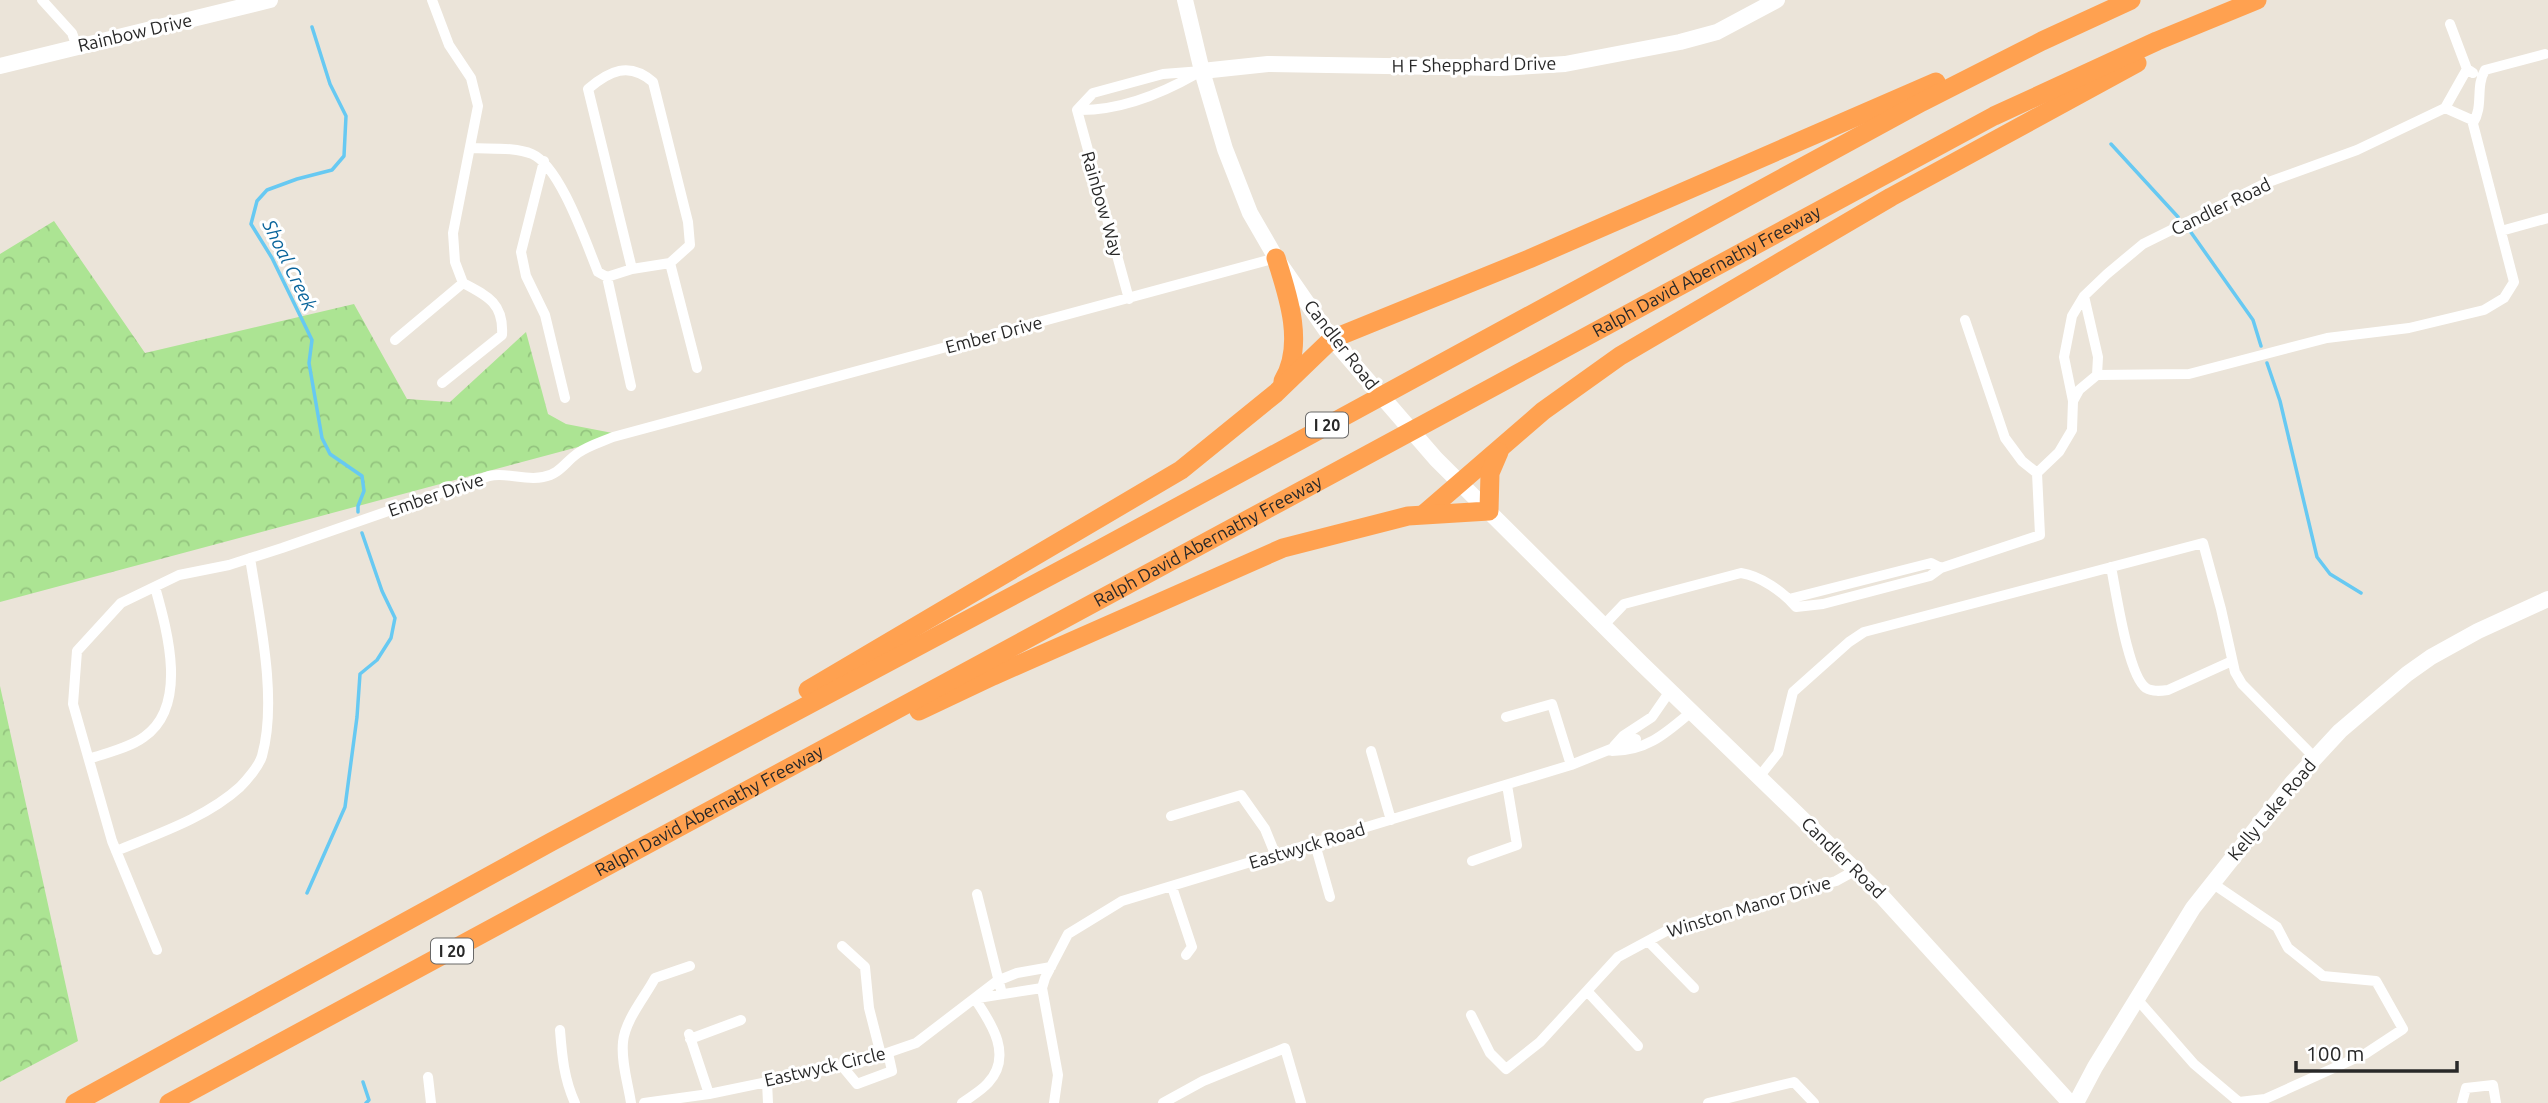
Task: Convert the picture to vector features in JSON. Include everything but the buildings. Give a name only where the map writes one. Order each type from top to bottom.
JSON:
[{"type":"highway","name":"I 20","points":[[75,1103],[551,842],[1093,553],[1922,102],[2131,0]]},
{"type":"highway","points":[[1424,514],[1543,411],[1620,356],[1903,191],[2259,0]]},
{"type":"highway","name":"Ralph David Abernathy Freeway","points":[[169,1103],[1994,116],[2157,41],[2259,0]]},
{"type":"highway","points":[[551,842],[1181,470],[1276,393],[1332,339],[1529,259],[1938,81],[2105,12]]},
{"type":"highway","points":[[1276,258],[1287,292],[1294,355],[1289,372],[1276,393]]},
{"type":"highway","points":[[734,799],[993,676],[1283,548],[1424,514],[1489,511],[1490,473],[1502,447]]},
{"type":"street","points":[[42,0],[72,33],[77,47]]},
{"type":"street","name":"Rainbow Drive","points":[[0,66],[270,0]]},
{"type":"street","points":[[432,0],[449,45],[471,78],[478,106],[453,233],[455,262],[463,283],[488,296],[503,318],[502,335],[442,383]]},
{"type":"street","name":"Candler Road","points":[[1185,0],[1202,71],[1236,179],[1250,213],[1276,258],[1332,339],[1436,459],[1603,626],[1856,870],[2070,1103]]},
{"type":"street","name":"H F Shepphard Drive","points":[[1202,71],[1268,64],[1500,68],[1565,64],[1680,42],[1717,32],[1777,0]]},
{"type":"street","points":[[2450,24],[2467,69],[2480,79]]},
{"type":"street","points":[[2473,123],[2480,110],[2480,79],[2488,67],[2545,54]]},
{"type":"street","points":[[471,148],[528,153],[544,160],[564,194],[598,272],[607,277],[632,269],[670,263],[690,245],[688,222],[653,82],[641,72],[623,69],[603,77],[588,89],[632,269]]},
{"type":"street","points":[[2073,401],[2079,390],[2097,375],[2189,374],[2327,338],[2409,328],[2484,310],[2504,298],[2514,282],[2473,123],[2472,120],[2445,108],[2467,69]]},
{"type":"street","points":[[1077,110],[1099,110],[1166,91],[1202,71]]},
{"type":"street","points":[[1077,110],[1093,93],[1163,74],[1202,71]]},
{"type":"street","name":"Candler Road","points":[[2084,296],[2143,244],[2266,183],[2357,150],[2445,108]]},
{"type":"street","name":"Rainbow Way","points":[[1077,110],[1129,299]]},
{"type":"street","points":[[544,160],[521,252],[526,276],[545,315],[565,398]]},
{"type":"street","points":[[2501,230],[2548,218]]},
{"type":"street","name":"Ember Drive","points":[[157,950],[116,851],[73,704],[77,651],[121,603],[178,575],[250,558],[489,476],[499,474],[545,477],[560,471],[580,451],[613,437],[1276,258]]},
{"type":"street","points":[[670,263],[697,368]]},
{"type":"street","points":[[607,277],[631,386]]},
{"type":"street","points":[[395,340],[463,283]]},
{"type":"street","points":[[2084,296],[2098,357],[2097,375]]},
{"type":"street","points":[[2037,474],[2059,452],[2072,430],[2073,401],[2064,357],[2072,316],[2084,296]]},
{"type":"street","points":[[1603,626],[1624,604],[1741,573],[1754,575],[1789,599],[1796,607],[1815,606],[1930,576],[1941,568],[2040,535],[2037,474],[2022,461],[2005,439],[1965,320]]},
{"type":"street","points":[[1759,777],[1778,753],[1793,692],[1864,632],[2203,543],[2235,672],[2242,684],[2315,758]]},
{"type":"street","points":[[116,851],[208,810],[241,786],[261,760],[267,710],[265,670],[250,558]]},
{"type":"street","points":[[2111,567],[2133,670],[2147,688],[2168,690],[2232,661]]},
{"type":"street","points":[[89,759],[143,738],[162,720],[171,689],[168,634],[155,587]]},
{"type":"street","name":"Kelly Lake Road","points":[[2076,1103],[2095,1067],[2193,908],[2292,783],[2340,731],[2431,657],[2509,615],[2548,599]]},
{"type":"street","name":"Eastwyck Road","points":[[1042,988],[1068,934],[1122,901],[1507,785],[1610,750],[1631,751],[1670,691]]},
{"type":"street","points":[[1506,717],[1552,704],[1571,765]]},
{"type":"street","name":"Eastwyck Road","points":[[1610,750],[1623,736],[1639,737],[1668,732],[1691,712]]},
{"type":"street","points":[[1371,751],[1391,820]]},
{"type":"street","points":[[1472,861],[1517,845],[1507,785]]},
{"type":"street","points":[[1171,816],[1241,795],[1265,829],[1276,856]]},
{"type":"street","points":[[1315,844],[1330,897]]},
{"type":"street","name":"Winston Manor Drive","points":[[1471,1015],[1489,1053],[1506,1069],[1540,1042],[1618,957],[1670,929],[1836,881],[1856,870]]},
{"type":"street","points":[[2137,999],[2194,1064],[2239,1102],[2265,1100],[2365,1054],[2403,1029],[2376,981],[2323,976],[2288,947],[2277,927],[2212,883]]},
{"type":"street","points":[[1172,887],[1192,947],[1186,955]]},
{"type":"street","points":[[977,894],[1002,994]]},
{"type":"street","points":[[1648,941],[1694,988]]},
{"type":"street","points":[[842,946],[865,967],[869,1008],[892,1071],[857,1084],[842,1066]]},
{"type":"street","points":[[631,1103],[623,1040],[631,1019],[655,978],[690,966]]},
{"type":"street","points":[[962,1103],[988,1084],[998,1068],[999,1043],[992,1023],[975,999],[998,981],[1017,973],[1051,967]]},
{"type":"street","points":[[1042,988],[1058,1075],[1054,1103]]},
{"type":"street","name":"Eastwyck Circle","points":[[644,1103],[706,1097],[885,1054],[916,1044],[975,999],[1042,988]]},
{"type":"street","points":[[1587,991],[1638,1046]]},
{"type":"street","points":[[706,1097],[690,1037],[741,1020]]},
{"type":"street","points":[[560,1030],[563,1066],[575,1103]]},
{"type":"street","points":[[1163,1103],[1203,1081],[1285,1048],[1301,1103]]},
{"type":"street","points":[[428,1077],[431,1103]]},
{"type":"street","points":[[767,1082],[768,1103]]},
{"type":"street","points":[[1708,1103],[1794,1082],[1814,1103]]},
{"type":"street","points":[[2462,1103],[2466,1088],[2493,1085],[2496,1103]]},
{"type":"green space","points":[[54,221],[145,353],[354,304],[407,399],[450,402],[526,332],[548,414],[566,424],[623,435],[0,602],[0,254]]},
{"type":"green space","points":[[0,686],[78,1041],[0,1082]]},
{"type":"waterway","name":"Shoal Creek","points":[[312,27],[330,84],[346,116],[344,156],[332,170],[267,190],[257,201],[251,224],[272,258],[312,340],[309,363],[322,438],[330,454],[362,476],[364,491],[358,512]]},
{"type":"waterway","points":[[2111,144],[2178,217]]},
{"type":"waterway","points":[[2190,231],[2253,320],[2261,346]]},
{"type":"waterway","points":[[2267,363],[2280,401],[2317,557],[2330,574],[2361,593]]},
{"type":"waterway","name":"Shoal Creek","points":[[307,893],[345,807],[360,674],[377,660],[391,638],[395,618],[382,591],[362,533]]},
{"type":"waterway","name":"Shoal Creek","points":[[363,1082],[369,1100],[366,1103]]}]
